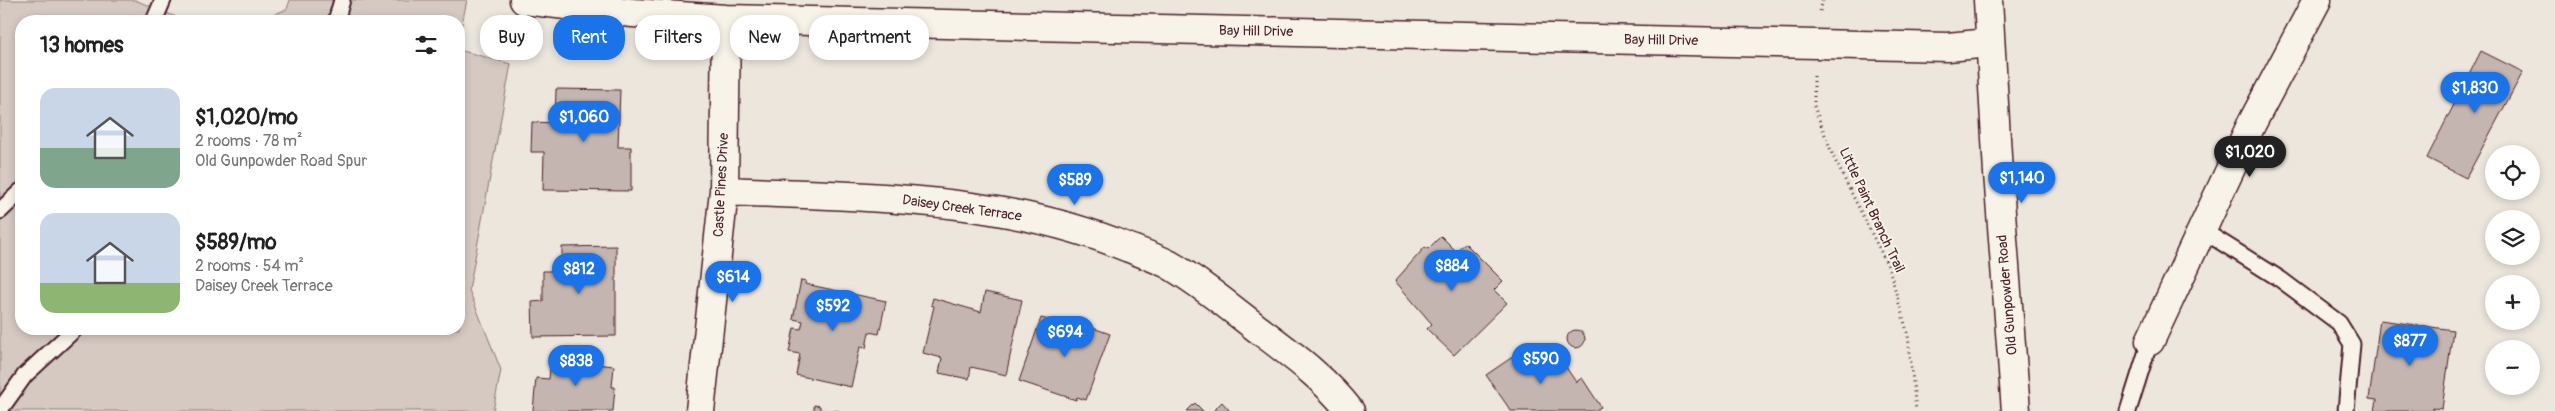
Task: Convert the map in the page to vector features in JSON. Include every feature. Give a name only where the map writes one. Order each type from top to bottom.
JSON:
[{"type":"street","name":"Bay Hill Drive","points":[[524,0],[634,14],[726,19],[1948,47],[1989,43]]},
{"type":"street","name":"Old Gunpowder Road","points":[[1988,0],[1989,43],[2016,411]]},
{"type":"street","points":[[2150,341],[2252,123],[2317,0]]},
{"type":"street","name":"Castle Pines Drive","points":[[700,411],[724,191],[726,19]]},
{"type":"street","name":"Daisey Creek Terrace","points":[[724,191],[918,199],[1002,212],[1088,231],[1168,264],[1295,357],[1338,395],[1350,411]]},
{"type":"lane","points":[[156,15],[162,0]]},
{"type":"lane","points":[[338,15],[342,0]]},
{"type":"lane","points":[[0,211],[15,197]]},
{"type":"lane","points":[[2202,230],[2280,279],[2339,323],[2352,344],[2346,411]]},
{"type":"lane","points":[[0,410],[25,375],[68,335]]},
{"type":"lane","points":[[2128,411],[2150,341]]},
{"type":"path","name":"Little Paint Branch Trail","points":[[1814,78],[1814,106],[1833,156],[1889,268],[1908,335],[1916,411]]},
{"type":"shaded area","points":[[0,0],[135,0],[171,15],[15,15],[15,335],[465,335],[465,52],[480,56],[480,60],[496,60],[511,64],[469,290],[501,370],[493,411],[0,411]]},
{"type":"shaded area","points":[[290,0],[467,0],[464,15],[273,15],[287,9]]},
{"type":"building","points":[[2481,51],[2523,72],[2466,178],[2427,158]]},
{"type":"building","points":[[556,89],[620,90],[618,147],[631,147],[631,191],[543,190],[544,152],[531,152],[532,122],[555,123]]},
{"type":"building","points":[[1441,236],[1456,251],[1465,243],[1503,281],[1494,290],[1507,303],[1454,355],[1427,329],[1432,324],[1395,281],[1425,247],[1428,249]]},
{"type":"building","points":[[616,246],[616,336],[533,337],[532,302],[543,301],[543,271],[562,271],[562,247]]},
{"type":"building","points":[[801,280],[806,281],[805,284],[886,301],[879,334],[869,332],[866,348],[860,347],[851,387],[796,375],[800,354],[789,352],[794,328],[801,329],[803,321],[793,319]]},
{"type":"building","points":[[985,292],[1022,300],[1006,375],[971,367],[969,379],[939,373],[942,358],[923,353],[934,306],[931,305],[933,298],[981,312]]},
{"type":"building","points":[[1041,318],[1075,326],[1076,322],[1110,334],[1086,400],[1077,397],[1076,400],[1019,381]]},
{"type":"building","points":[[2380,320],[2453,330],[2442,409],[2433,408],[2433,411],[2375,411],[2377,400],[2369,399]]},
{"type":"building","points":[[1576,330],[1582,333],[1585,339],[1582,345],[1576,348],[1570,345],[1567,339],[1570,333]]},
{"type":"building","points":[[1533,343],[1546,362],[1557,354],[1576,382],[1582,378],[1601,407],[1594,411],[1511,411],[1486,375]]},
{"type":"building","points":[[569,358],[596,361],[596,364],[614,366],[612,387],[615,387],[613,411],[533,411],[536,378],[549,379],[551,359],[569,361]]},
{"type":"building","points":[[1222,402],[1230,411],[1213,411]]},
{"type":"building","points":[[1195,403],[1203,411],[1187,411]]},
{"type":"building","points":[[814,405],[820,406],[820,410],[839,411],[814,411]]}]
